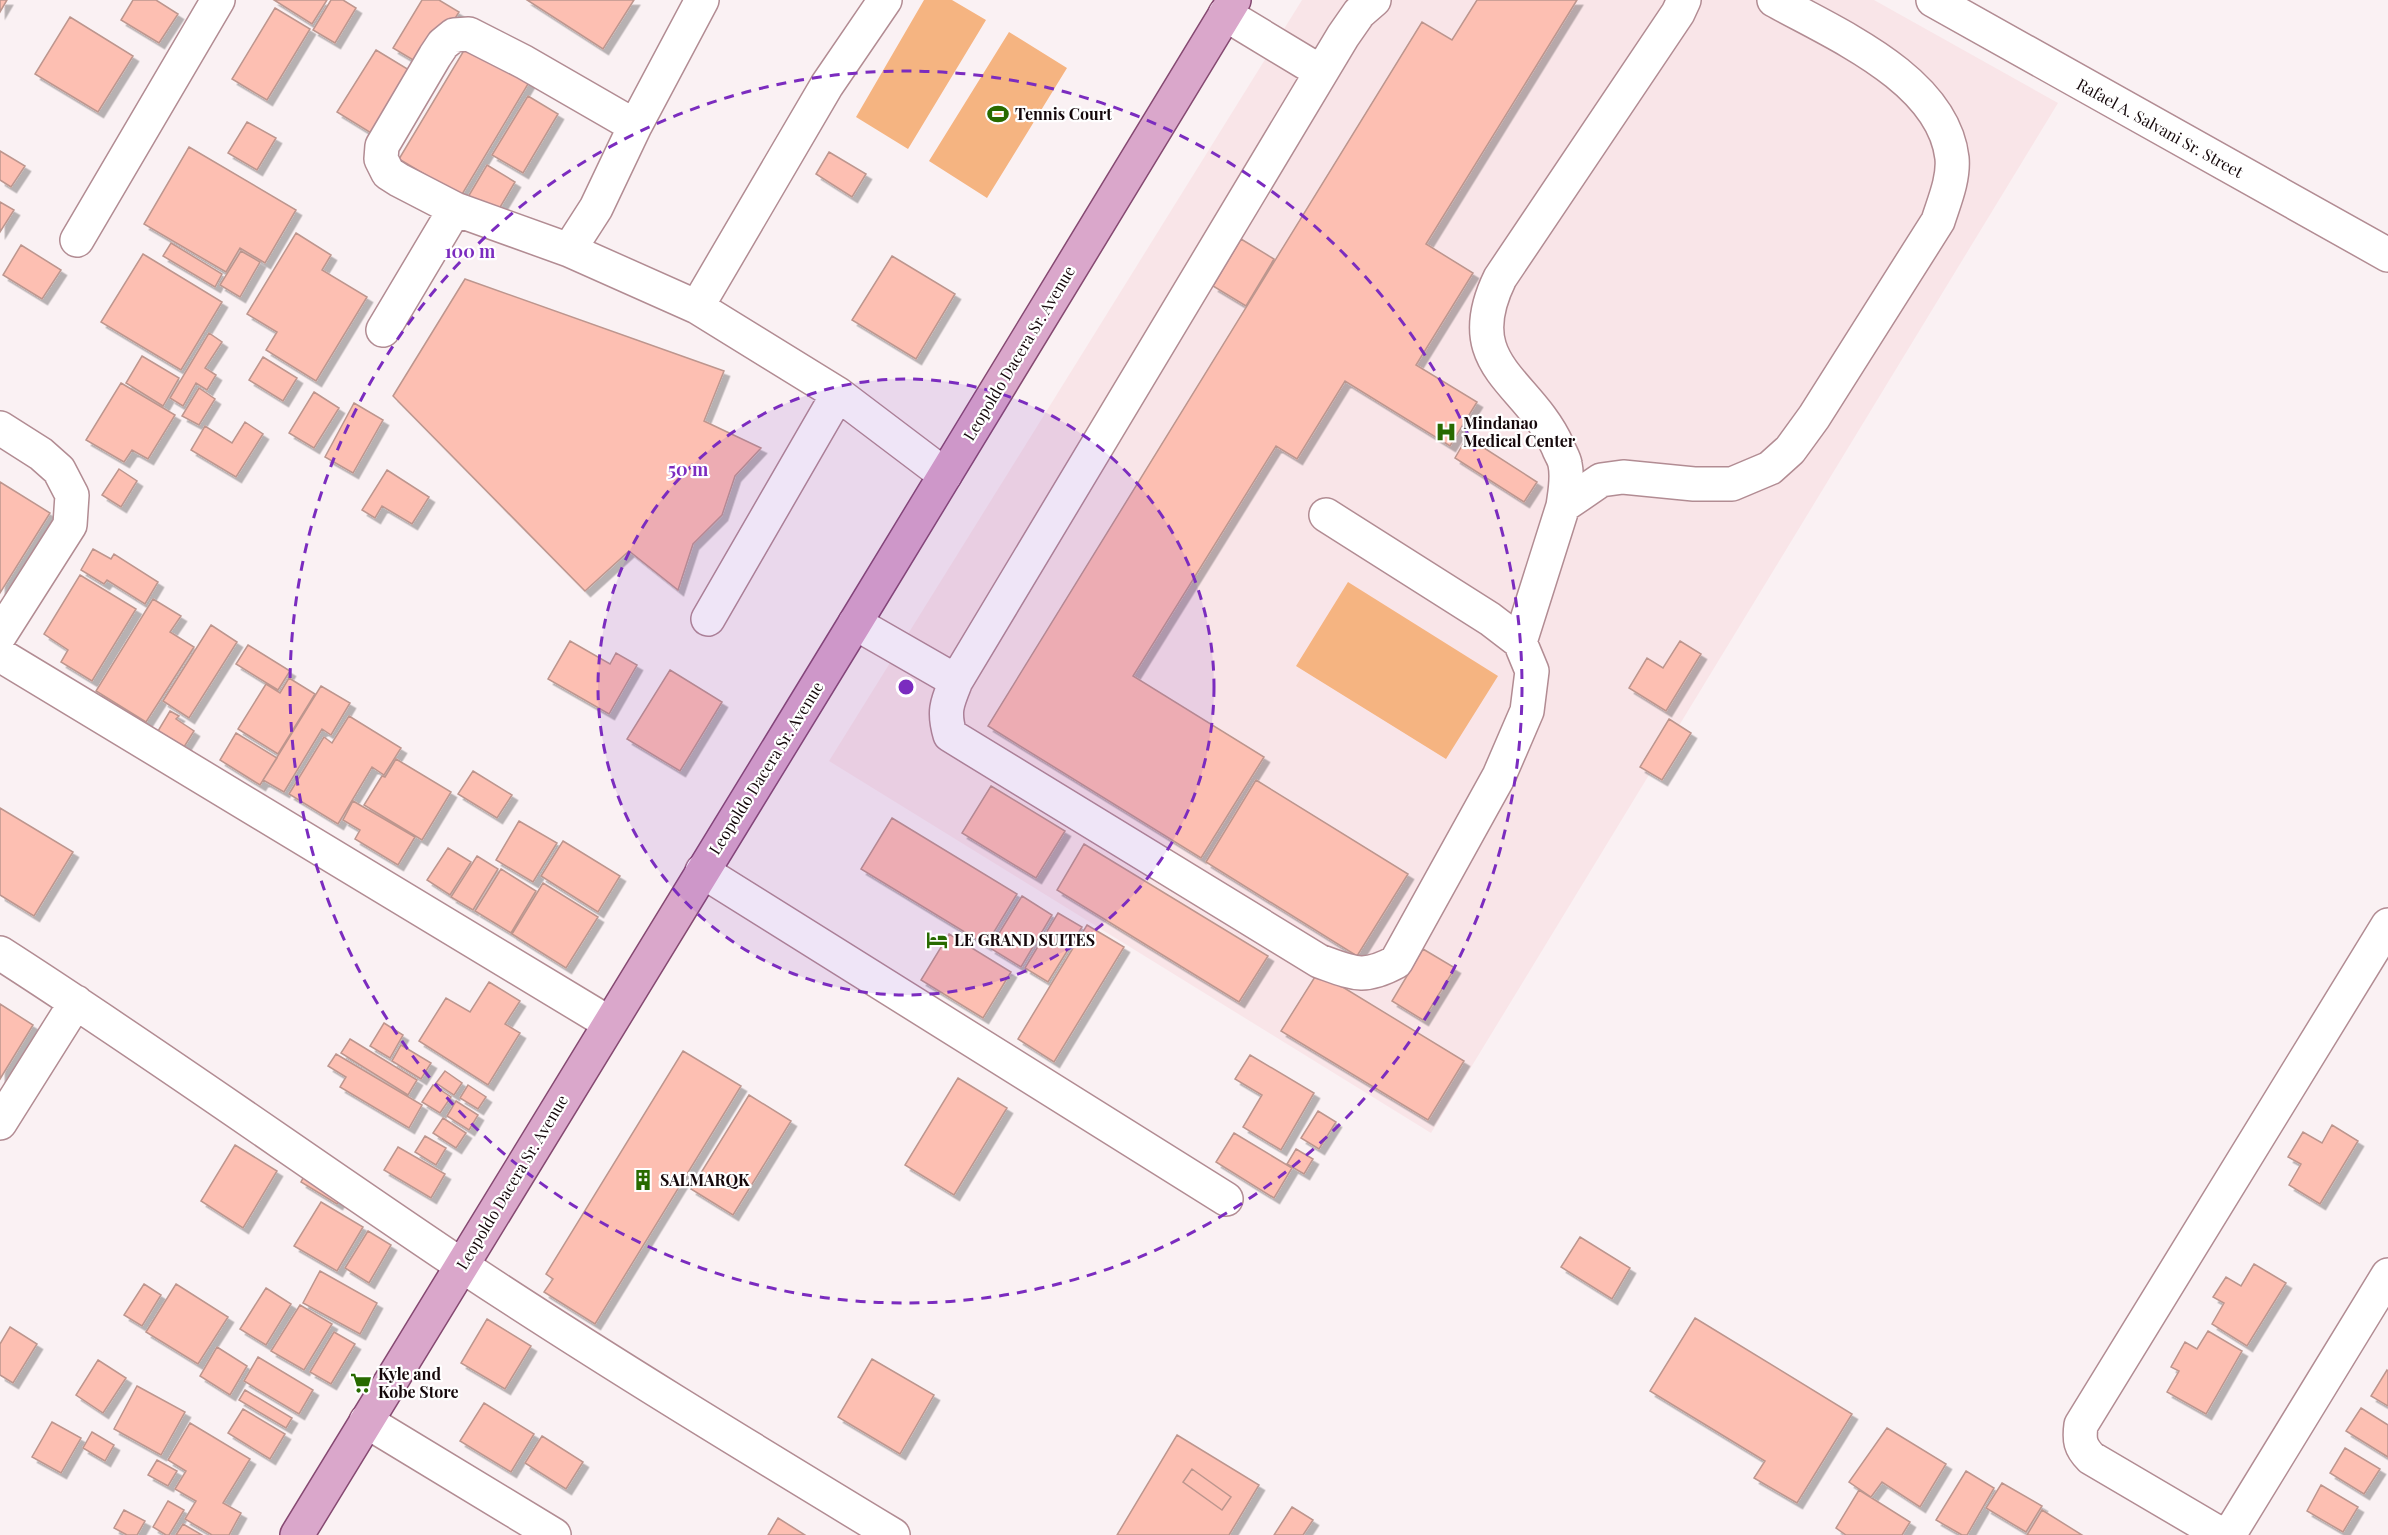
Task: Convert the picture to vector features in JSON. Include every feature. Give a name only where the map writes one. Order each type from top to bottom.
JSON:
[{"type":"main road","name":"Leopoldo Dacera Sr. Avenue","points":[[297,1535],[1229,7]]},
{"type":"street","points":[[77,240],[218,0]]},
{"type":"street","points":[[569,250],[596,208],[635,126],[702,0]]},
{"type":"street","points":[[697,307],[827,85],[885,0]]},
{"type":"street","points":[[1326,515],[1490,619],[1520,642],[1532,670],[1527,711],[1499,776],[1396,962],[1378,972],[1356,974],[1320,961],[950,735],[945,717],[947,704],[956,681],[1343,36],[1359,13],[1374,0]]},
{"type":"street","points":[[1520,642],[1563,506],[1566,482],[1565,463],[1551,431],[1500,371],[1487,346],[1486,323],[1489,300],[1500,278],[1684,0]]},
{"type":"street","points":[[1563,506],[1600,480],[1623,477],[1694,484],[1732,484],[1770,468],[1790,450],[1814,417],[1938,221],[1948,190],[1952,159],[1944,129],[1922,95],[1896,72],[1774,0]]},
{"type":"street","name":"Rafael A. Salvani Sr. Street","points":[[1933,0],[2388,255]]},
{"type":"street","points":[[1229,7],[1321,72]]},
{"type":"street","points":[[635,126],[524,62],[469,34],[454,35],[443,44],[435,56],[387,136],[382,146],[381,159],[388,173],[455,209],[569,250],[697,307],[838,394],[945,475]]},
{"type":"street","points":[[383,330],[455,209]]},
{"type":"street","points":[[708,618],[838,394]]},
{"type":"street","points":[[0,428],[41,454],[59,470],[72,495],[70,525],[0,635]]},
{"type":"street","points":[[855,623],[956,681]]},
{"type":"street","points":[[0,655],[609,1023]]},
{"type":"street","points":[[702,871],[1226,1199]]},
{"type":"street","points":[[2222,1535],[2091,1458],[2081,1448],[2080,1425],[2388,925]]},
{"type":"street","points":[[0,953],[76,1002],[461,1265],[638,1379],[893,1535]]},
{"type":"street","points":[[0,1123],[76,1002]]},
{"type":"street","points":[[2229,1535],[2388,1275]]},
{"type":"street","points":[[366,1421],[554,1535]]},
{"type":"shaded area","points":[[924,0],[952,0],[986,20],[908,149],[856,117]]},
{"type":"shaded area","name":"Mindanao Medical Center","points":[[1302,0],[1874,0],[2058,103],[1431,1133],[829,761]]},
{"type":"shaded area","name":"Tennis Court","points":[[1009,32],[1067,68],[987,198],[929,161]]},
{"type":"shaded area","points":[[1348,582],[1498,676],[1446,759],[1296,666]]},
{"type":"building","points":[[0,0],[7,0],[0,12]]},
{"type":"building","points":[[133,0],[156,0],[178,14],[159,43],[121,20]]},
{"type":"building","points":[[274,0],[327,0],[312,24]]},
{"type":"building","points":[[331,0],[343,0],[356,8],[335,43],[313,30]]},
{"type":"building","points":[[422,0],[439,0],[459,12],[425,67],[393,48]]},
{"type":"building","points":[[527,0],[634,0],[603,49]]},
{"type":"building","points":[[1477,0],[1577,0],[1426,244],[1473,273],[1416,365],[1477,402],[1450,446],[1345,381],[1297,459],[1276,446],[1133,676],[1264,757],[1201,858],[988,726],[1422,22],[1452,40]]},
{"type":"building","points":[[275,8],[310,29],[267,100],[232,79]]},
{"type":"building","points":[[70,17],[133,56],[98,112],[35,74]]},
{"type":"building","points":[[469,42],[531,79],[461,196],[399,159]]},
{"type":"building","points":[[376,50],[414,73],[376,136],[337,112]]},
{"type":"building","points":[[528,96],[558,114],[523,173],[492,155]]},
{"type":"building","points":[[247,122],[276,138],[257,170],[228,153]]},
{"type":"building","points":[[189,147],[296,210],[265,263],[240,248],[226,272],[144,224]]},
{"type":"building","points":[[0,151],[25,166],[11,187],[0,180]]},
{"type":"building","points":[[829,152],[866,174],[852,197],[816,174]]},
{"type":"building","points":[[487,165],[515,182],[496,214],[468,197]]},
{"type":"building","points":[[0,202],[14,210],[0,232]]},
{"type":"building","points":[[296,233],[331,255],[322,270],[367,297],[316,381],[266,350],[277,332],[247,314]]},
{"type":"building","points":[[1241,239],[1274,259],[1246,306],[1213,286]]},
{"type":"building","points":[[171,243],[222,274],[215,287],[163,256]]},
{"type":"building","points":[[21,245],[61,270],[42,299],[3,275]]},
{"type":"building","points":[[241,251],[260,262],[240,297],[220,285]]},
{"type":"building","points":[[143,254],[222,302],[181,370],[101,322]]},
{"type":"building","points":[[892,256],[955,294],[916,359],[852,320]]},
{"type":"building","points":[[465,279],[724,371],[704,421],[761,448],[735,476],[722,515],[693,544],[678,590],[629,551],[585,591],[393,396]]},
{"type":"building","points":[[209,333],[222,342],[205,368],[216,375],[207,390],[196,383],[183,406],[170,398]]},
{"type":"building","points":[[142,356],[179,378],[163,406],[126,383]]},
{"type":"building","points":[[263,357],[297,378],[283,401],[249,380]]},
{"type":"building","points":[[121,383],[175,415],[148,459],[132,450],[124,462],[86,440]]},
{"type":"building","points":[[199,388],[215,399],[199,425],[182,416]]},
{"type":"building","points":[[314,392],[339,408],[314,448],[289,433]]},
{"type":"building","points":[[354,403],[383,420],[353,473],[325,457]]},
{"type":"building","points":[[245,422],[263,434],[236,477],[191,450],[205,426],[232,443]]},
{"type":"building","points":[[1467,437],[1537,482],[1524,502],[1455,458]]},
{"type":"building","points":[[119,469],[137,481],[121,507],[102,495]]},
{"type":"building","points":[[387,470],[429,497],[412,524],[382,506],[375,518],[362,510]]},
{"type":"building","points":[[0,482],[50,513],[0,593]]},
{"type":"building","points":[[93,549],[111,559],[114,554],[158,582],[145,604],[107,580],[104,584],[81,570]]},
{"type":"building","points":[[80,575],[136,609],[92,681],[61,662],[68,650],[44,634]]},
{"type":"building","points":[[153,599],[181,616],[170,632],[194,647],[146,722],[96,691]]},
{"type":"building","points":[[211,625],[237,642],[189,718],[163,701]]},
{"type":"building","points":[[570,641],[610,664],[616,653],[637,665],[609,714],[548,679]]},
{"type":"building","points":[[1680,641],[1701,654],[1666,711],[1629,688],[1647,658],[1663,668]]},
{"type":"building","points":[[248,645],[290,671],[278,690],[236,664]]},
{"type":"building","points":[[670,670],[722,702],[680,771],[627,739]]},
{"type":"building","points":[[289,678],[315,694],[278,754],[238,729],[266,684],[280,693]]},
{"type":"building","points":[[321,686],[350,703],[331,735],[322,729],[284,792],[263,780]]},
{"type":"building","points":[[170,711],[179,716],[176,719],[194,731],[184,747],[158,731]]},
{"type":"building","points":[[349,716],[401,748],[384,775],[372,767],[338,824],[289,794],[324,737],[332,743]]},
{"type":"building","points":[[1669,719],[1691,733],[1662,780],[1640,767]]},
{"type":"building","points":[[236,733],[277,758],[260,785],[220,760]]},
{"type":"building","points":[[396,759],[451,792],[422,840],[364,805]]},
{"type":"building","points":[[473,771],[512,795],[497,818],[458,794]]},
{"type":"building","points":[[1256,780],[1408,874],[1357,956],[1206,862]]},
{"type":"building","points":[[991,786],[1065,831],[1036,878],[962,833]]},
{"type":"building","points":[[353,801],[415,837],[398,865],[355,839],[360,830],[343,820]]},
{"type":"building","points":[[0,808],[73,852],[34,916],[0,895]]},
{"type":"building","points":[[892,818],[1017,894],[986,945],[861,869]]},
{"type":"building","points":[[519,821],[557,843],[533,882],[496,860]]},
{"type":"building","points":[[563,841],[620,876],[598,912],[541,876]]},
{"type":"building","points":[[1084,844],[1268,956],[1239,1002],[1057,890]]},
{"type":"building","points":[[448,848],[471,862],[450,895],[427,880]]},
{"type":"building","points":[[477,856],[498,869],[473,910],[451,897]]},
{"type":"building","points":[[501,869],[536,891],[511,933],[475,911]]},
{"type":"building","points":[[543,883],[598,917],[566,968],[512,934]]},
{"type":"building","points":[[1022,896],[1052,915],[1021,967],[990,948]]},
{"type":"building","points":[[1058,913],[1082,927],[1048,982],[1025,968]]},
{"type":"building","points":[[1087,925],[1124,947],[1054,1062],[1018,1039]]},
{"type":"building","points":[[949,934],[1011,972],[983,1018],[921,980]]},
{"type":"building","points":[[1423,949],[1455,968],[1423,1020],[1392,1001]]},
{"type":"building","points":[[1318,972],[1464,1061],[1428,1120],[1281,1031]]},
{"type":"building","points":[[489,982],[520,1001],[505,1024],[520,1033],[488,1085],[419,1041],[446,998],[470,1012]]},
{"type":"building","points":[[0,1004],[33,1025],[0,1079]]},
{"type":"building","points":[[384,1023],[403,1035],[390,1058],[370,1046]]},
{"type":"building","points":[[350,1039],[417,1080],[408,1095],[341,1053]]},
{"type":"building","points":[[401,1045],[431,1063],[421,1079],[392,1061]]},
{"type":"building","name":"SALMARQK","points":[[683,1051],[741,1086],[595,1324],[544,1292],[553,1279],[546,1274]]},
{"type":"building","points":[[336,1054],[422,1105],[409,1128],[340,1087],[346,1077],[328,1066]]},
{"type":"building","points":[[1250,1055],[1314,1093],[1281,1150],[1243,1127],[1262,1095],[1235,1079]]},
{"type":"building","points":[[445,1071],[462,1083],[454,1095],[436,1083]]},
{"type":"building","points":[[958,1078],[1007,1108],[954,1195],[905,1165]]},
{"type":"building","points":[[433,1085],[451,1097],[440,1113],[422,1102]]},
{"type":"building","points":[[468,1085],[486,1097],[478,1109],[460,1098]]},
{"type":"building","points":[[749,1095],[791,1121],[733,1215],[691,1189]]},
{"type":"building","points":[[456,1101],[478,1115],[469,1130],[447,1116]]},
{"type":"building","points":[[1318,1111],[1336,1122],[1319,1149],[1301,1138]]},
{"type":"building","points":[[443,1118],[466,1133],[456,1148],[433,1133]]},
{"type":"building","points":[[2332,1125],[2358,1141],[2320,1204],[2289,1185],[2301,1164],[2288,1157],[2303,1132],[2322,1143]]},
{"type":"building","points":[[1234,1133],[1292,1168],[1274,1198],[1216,1162]]},
{"type":"building","points":[[425,1136],[446,1148],[436,1165],[415,1152]]},
{"type":"building","points":[[235,1145],[277,1171],[243,1228],[201,1201]]},
{"type":"building","points":[[398,1147],[445,1174],[431,1198],[384,1170]]},
{"type":"building","points":[[1296,1149],[1313,1159],[1304,1174],[1287,1164]]},
{"type":"building","points":[[309,1167],[346,1190],[337,1204],[301,1182]]},
{"type":"building","points":[[321,1202],[363,1227],[337,1271],[294,1246]]},
{"type":"building","points":[[368,1231],[391,1245],[369,1283],[345,1268]]},
{"type":"building","points":[[1580,1237],[1630,1268],[1612,1299],[1561,1267]]},
{"type":"building","points":[[2254,1264],[2286,1283],[2247,1346],[2212,1324],[2224,1303],[2213,1297],[2226,1277],[2241,1286]]},
{"type":"building","points":[[320,1271],[377,1303],[360,1334],[303,1303]]},
{"type":"building","points":[[144,1284],[161,1295],[142,1326],[124,1315]]},
{"type":"building","points":[[176,1284],[228,1317],[198,1364],[146,1332]]},
{"type":"building","points":[[266,1288],[291,1304],[266,1345],[240,1329]]},
{"type":"building","points":[[300,1305],[332,1324],[304,1370],[271,1351]]},
{"type":"building","points":[[1695,1318],[1852,1414],[1797,1503],[1754,1478],[1765,1461],[1650,1391]]},
{"type":"building","points":[[487,1319],[531,1346],[505,1389],[461,1363]]},
{"type":"building","points":[[10,1327],[37,1344],[13,1383],[0,1375],[0,1344]]},
{"type":"building","points":[[2208,1331],[2242,1351],[2206,1414],[2167,1392],[2179,1371],[2171,1367],[2185,1342],[2197,1349]]},
{"type":"building","points":[[334,1332],[355,1344],[331,1384],[310,1372]]},
{"type":"building","points":[[217,1347],[247,1366],[230,1395],[200,1376]]},
{"type":"building","points":[[258,1357],[313,1390],[299,1414],[244,1381]]},
{"type":"building","points":[[872,1359],[934,1395],[900,1454],[838,1417]]},
{"type":"building","points":[[98,1360],[126,1378],[103,1413],[76,1395]]},
{"type":"building","points":[[2388,1371],[2388,1406],[2371,1396]]},
{"type":"building","points":[[137,1386],[185,1412],[161,1455],[114,1429]]},
{"type":"building","points":[[245,1390],[292,1418],[286,1428],[239,1400]]},
{"type":"building","points":[[484,1403],[534,1434],[511,1472],[460,1441]]},
{"type":"building","points":[[2361,1408],[2388,1425],[2388,1457],[2346,1431]]},
{"type":"building","points":[[243,1409],[285,1434],[270,1459],[228,1433]]},
{"type":"building","points":[[52,1422],[81,1438],[61,1473],[32,1457]]},
{"type":"building","points":[[190,1423],[250,1459],[223,1503],[241,1513],[229,1535],[212,1535],[185,1519],[196,1501],[175,1489],[186,1471],[168,1460]]},
{"type":"building","points":[[1887,1428],[1946,1464],[1920,1507],[1882,1482],[1871,1497],[1849,1482]]},
{"type":"building","points":[[92,1432],[114,1445],[105,1461],[83,1448]]},
{"type":"building","points":[[1177,1435],[1259,1485],[1229,1535],[1117,1535]]},
{"type":"building","points":[[542,1436],[583,1462],[566,1489],[525,1463]]},
{"type":"building","points":[[2345,1448],[2380,1469],[2364,1494],[2330,1473]]},
{"type":"building","points":[[157,1460],[177,1471],[168,1486],[148,1475]]},
{"type":"building","points":[[1192,1469],[1231,1497],[1222,1510],[1183,1482]]},
{"type":"building","points":[[1966,1471],[1994,1488],[1967,1535],[1962,1535],[1936,1520]]},
{"type":"building","points":[[2002,1483],[2042,1506],[2026,1532],[1986,1508]]},
{"type":"building","points":[[2321,1485],[2358,1507],[2343,1532],[2307,1511]]},
{"type":"building","points":[[1859,1490],[1910,1522],[1902,1535],[1846,1535],[1836,1528]]},
{"type":"building","points":[[168,1501],[184,1510],[169,1535],[166,1535],[153,1527]]},
{"type":"building","points":[[1292,1507],[1313,1520],[1303,1535],[1274,1535]]},
{"type":"building","points":[[124,1510],[145,1521],[137,1535],[127,1535],[114,1528]]},
{"type":"building","points":[[2042,1510],[2082,1535],[2027,1535]]},
{"type":"building","points":[[778,1518],[805,1535],[768,1535]]},
{"type":"building","points":[[183,1524],[202,1535],[176,1535]]},
{"type":"place","name":"Tennis Court","points":[[998,114]]},
{"type":"place","name":"Mindanao Medical Center","points":[[1446,432]]},
{"type":"place","name":"LE GRAND SUITES","points":[[937,940]]},
{"type":"place","name":"SALMARQK","points":[[643,1180]]},
{"type":"place","name":"Kyle and Kobe Store","points":[[361,1383]]}]
